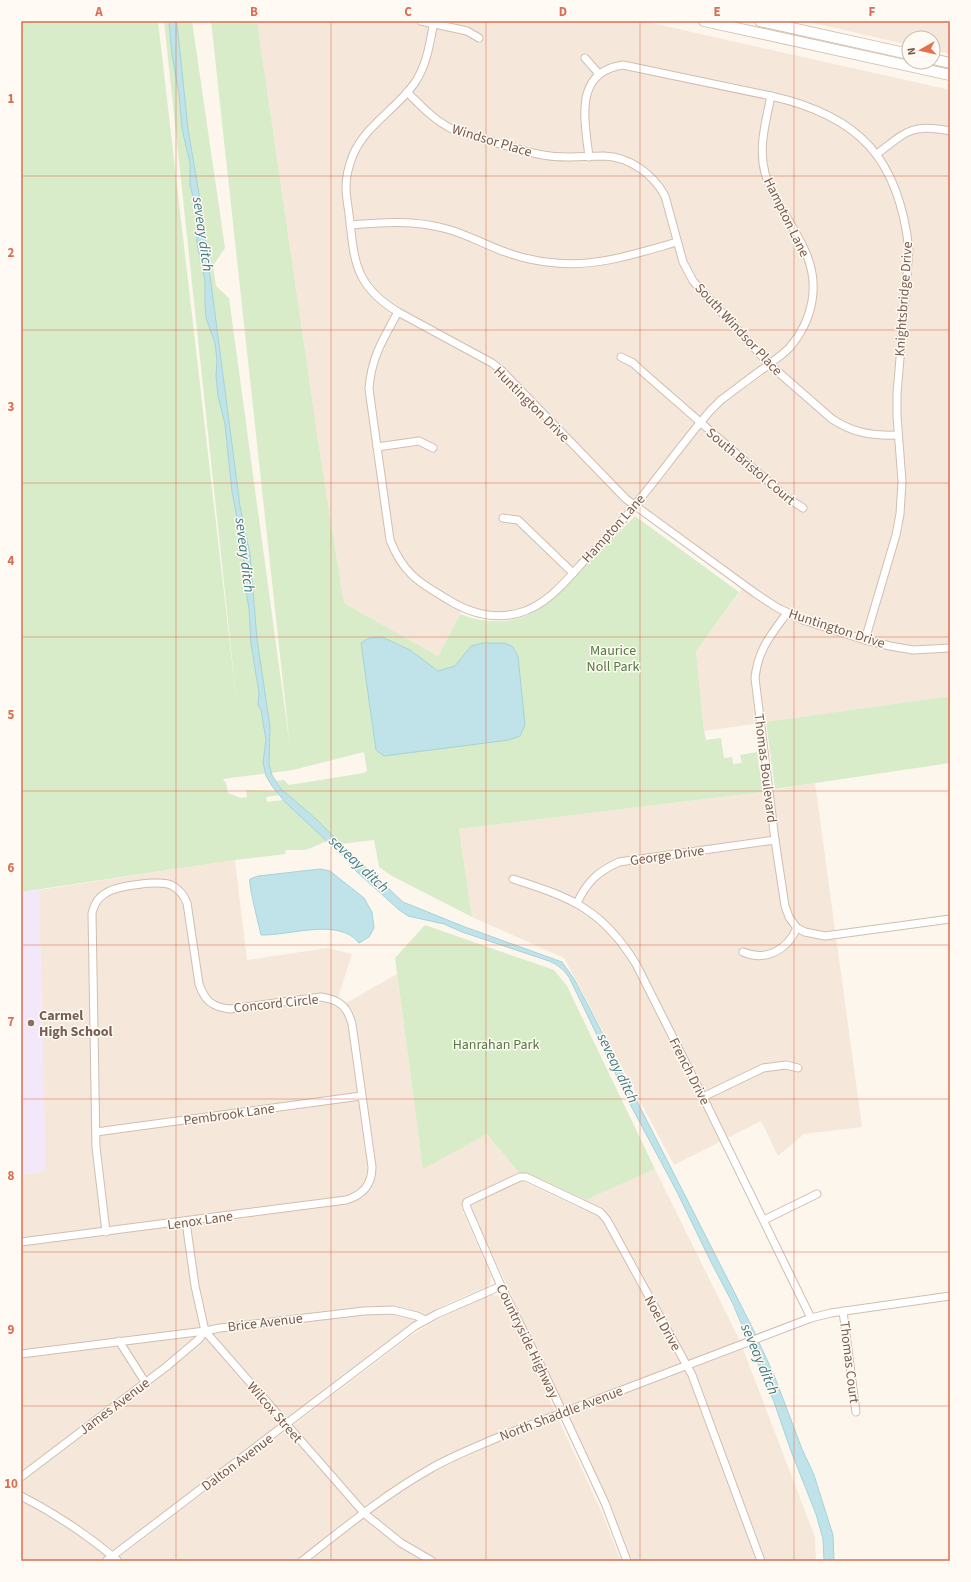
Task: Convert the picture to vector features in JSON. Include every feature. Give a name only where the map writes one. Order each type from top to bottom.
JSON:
[{"type":"main road","points":[[704,21],[950,75]]},
{"type":"main road","points":[[760,21],[901,52]]},
{"type":"street","points":[[420,21],[434,22],[467,31],[479,38]]},
{"type":"street","name":"Huntington Drive","points":[[434,22],[425,61],[420,74],[407,92],[364,137],[353,155],[348,169],[346,188],[355,254],[362,277],[375,295],[386,305],[398,312],[492,363],[501,370],[612,486],[635,506],[755,593],[787,613],[803,620],[865,640],[890,646],[913,650],[950,648]]},
{"type":"street","points":[[585,58],[599,74],[590,86],[584,102],[589,157]]},
{"type":"street","name":"Knightsbridge Drive","points":[[599,74],[618,66],[631,66],[790,100],[837,120],[862,138],[877,154],[893,182],[907,232],[909,250],[897,394],[898,435],[902,481],[900,514],[896,536],[865,640]]},
{"type":"street","name":"Windsor Place","points":[[407,92],[441,124],[454,130],[542,155],[567,158],[589,157]]},
{"type":"street","name":"Hampton Lane","points":[[398,312],[378,349],[370,373],[369,389],[390,540],[395,553],[402,565],[421,583],[469,611],[487,616],[519,613],[542,602],[573,573],[635,506],[700,422],[721,400],[790,348],[802,330],[811,309],[813,287],[812,270],[807,253],[772,192],[765,172],[762,140],[771,96]]},
{"type":"street","points":[[877,154],[903,134],[911,130],[928,128],[950,132]]},
{"type":"street","name":"South Windsor Place","points":[[589,157],[610,156],[625,160],[638,167],[652,178],[665,196],[683,262],[693,281],[769,364],[842,426],[866,434],[898,435]]},
{"type":"street","points":[[350,225],[400,222],[433,226],[469,236],[514,255],[556,263],[590,263],[606,261],[677,242]]},
{"type":"street","name":"South Bristol Court","points":[[621,357],[633,363],[786,497],[803,508]]},
{"type":"street","points":[[377,447],[419,441],[433,448]]},
{"type":"street","points":[[503,518],[518,520],[573,573]]},
{"type":"street","name":"Thomas Boulevard","points":[[787,613],[762,649],[758,659],[755,678],[775,840],[785,906],[789,917],[797,928]]},
{"type":"street","name":"George Drive","points":[[577,903],[590,881],[605,868],[618,862],[775,840]]},
{"type":"street","name":"French Drive","points":[[513,879],[553,892],[577,903],[603,922],[615,933],[625,947],[636,964],[703,1097],[811,1318]]},
{"type":"street","name":"Concord Circle","points":[[106,1232],[96,1147],[92,913],[96,902],[106,892],[113,889],[166,883],[175,887],[185,898],[190,914],[200,984],[204,996],[219,1008],[230,1009],[321,997],[330,998],[345,1007],[352,1024],[372,1167],[371,1179]]},
{"type":"street","points":[[743,952],[756,956],[767,955],[777,951],[786,944],[797,928],[805,932],[825,936],[950,919]]},
{"type":"street","points":[[703,1097],[763,1068],[786,1065],[798,1068]]},
{"type":"street","name":"Pembrook Lane","points":[[96,1132],[361,1096]]},
{"type":"street","name":"Noel Drive","points":[[482,1195],[511,1181],[524,1177],[600,1212],[607,1220],[692,1375],[761,1561]]},
{"type":"street","name":"Lenox Lane","points":[[21,1242],[186,1222],[346,1200],[361,1194],[366,1189],[371,1179]]},
{"type":"street","points":[[764,1220],[817,1194]]},
{"type":"street","name":"Countryside Highway","points":[[482,1195],[468,1202],[466,1204],[467,1208],[501,1286],[540,1364],[605,1503],[627,1561]]},
{"type":"street","name":"Wilcox Street","points":[[186,1222],[195,1286],[205,1331],[365,1514],[400,1544],[432,1561]]},
{"type":"street","points":[[425,1320],[501,1286]]},
{"type":"street","name":"North Shaddle Avenue","points":[[302,1561],[392,1493],[430,1469],[499,1437],[811,1318],[843,1311],[950,1296]]},
{"type":"street","name":"Brice Avenue","points":[[21,1354],[364,1311],[393,1310],[417,1316],[425,1320]]},
{"type":"street","name":"Thomas Court","points":[[843,1311],[856,1412]]},
{"type":"street","name":"Dalton Avenue","points":[[106,1561],[115,1559],[287,1424],[425,1320]]},
{"type":"street","name":"James Avenue","points":[[21,1477],[145,1382],[199,1339],[205,1331]]},
{"type":"street","points":[[118,1341],[145,1382]]},
{"type":"street","points":[[21,1496],[67,1522],[94,1541],[115,1559]]},
{"type":"shaded area","points":[[257,21],[643,21],[950,90],[950,696],[704,731],[696,651],[747,582],[633,499],[622,514],[555,587],[530,605],[506,612],[491,612],[464,606],[438,656],[344,603],[321,460]]},
{"type":"shaded area","points":[[804,21],[950,21],[950,54],[941,52],[941,30],[901,30],[901,43]]},
{"type":"shaded area","points":[[815,783],[862,1127],[804,1134],[778,1156],[761,1121],[674,1165],[564,958],[472,917],[459,829],[763,792]]},
{"type":"shaded area","points":[[235,860],[247,960],[327,948],[352,954],[338,998],[346,1003],[397,974],[423,1168],[487,1134],[519,1173],[524,1182],[578,1207],[586,1200],[655,1169],[740,1341],[815,1537],[816,1561],[631,1561],[618,1526],[472,1210],[461,1207],[491,1276],[490,1284],[487,1287],[446,1304],[403,1331],[99,1561],[21,1561],[21,1175],[45,1171],[39,890]]},
{"type":"shaded area","name":"Carmel High School","points":[[39,890],[46,1171],[21,1175],[21,892]]},
{"type":"shaded area","points":[[490,1295],[500,1296],[503,1300],[603,1515],[621,1561],[114,1561],[408,1338],[431,1323]]},
{"type":"green space","name":"Maurice Noll Park","points":[[21,21],[158,21],[237,705],[164,21],[192,21],[225,248],[213,266],[216,286],[229,298],[290,747],[211,21],[257,21],[321,460],[344,603],[438,656],[460,614],[473,618],[497,621],[509,620],[532,613],[554,598],[635,516],[739,592],[696,651],[704,731],[706,740],[721,738],[724,758],[732,757],[733,764],[742,763],[740,755],[757,752],[763,792],[459,829],[472,917],[392,876],[379,867],[374,840],[340,844],[315,818],[280,788],[276,781],[284,780],[289,785],[364,773],[367,771],[364,752],[293,770],[223,779],[226,783],[228,793],[241,798],[247,797],[246,790],[276,791],[279,795],[266,797],[267,802],[283,800],[327,841],[306,850],[285,850],[286,854],[235,860],[21,892]]},
{"type":"green space","points":[[950,696],[950,763],[775,789],[766,722]]},
{"type":"green space","name":"Hanrahan Park","points":[[425,925],[554,970],[567,986],[655,1169],[586,1200],[530,1174],[519,1173],[487,1134],[423,1169],[395,958]]},
{"type":"water","name":"seveay ditch","points":[[169,21],[176,21],[178,33],[188,129],[201,206],[240,506],[250,554],[257,639],[270,727],[269,764],[272,775],[280,788],[315,818],[403,902],[465,927],[562,962],[574,979],[592,1013],[751,1325],[774,1375],[802,1449],[814,1475],[833,1535],[834,1561],[824,1561],[823,1539],[816,1514],[791,1451],[774,1402],[733,1304],[677,1192],[630,1104],[569,977],[555,964],[549,961],[462,932],[444,924],[408,916],[398,909],[356,871],[345,858],[285,802],[266,776],[263,762],[266,740],[261,710],[258,705],[259,693],[251,644],[249,608],[243,576],[244,555],[232,492],[225,424],[218,396],[215,343],[206,318],[205,281],[197,243],[196,206],[190,186],[190,163],[182,129],[179,94],[172,55]]},
{"type":"water","points":[[382,637],[410,650],[438,671],[455,666],[471,646],[483,643],[504,643],[512,646],[518,656],[525,725],[520,736],[509,740],[384,756],[376,750],[361,643],[369,638]]},
{"type":"water","points":[[320,869],[330,871],[364,898],[372,912],[374,928],[369,937],[359,943],[350,935],[327,929],[261,935],[252,896],[250,879],[258,876]]},
{"type":"place","name":"Carmel High School","points":[[31,1023]]}]
